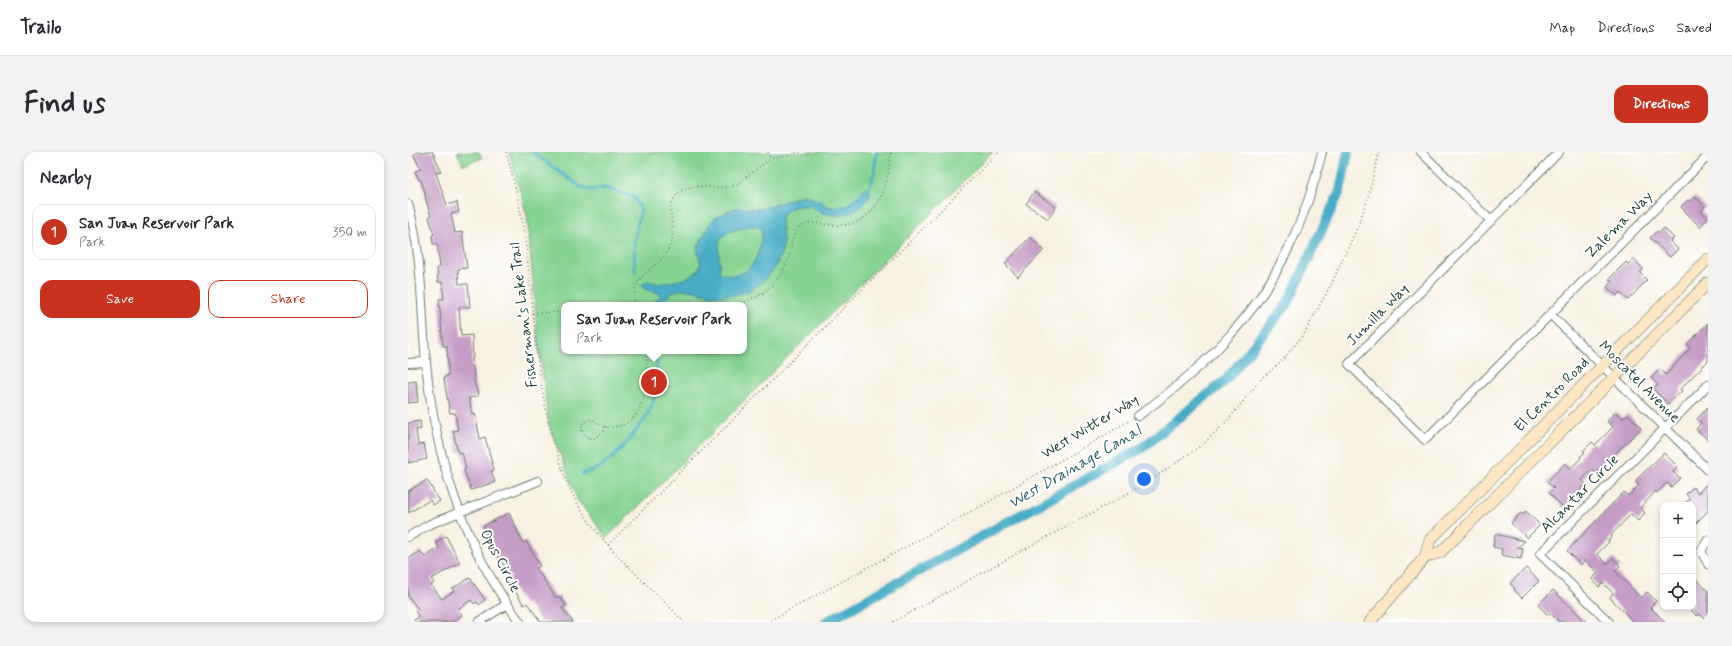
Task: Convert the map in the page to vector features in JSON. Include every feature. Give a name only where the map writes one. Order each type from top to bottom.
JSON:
[{"type":"main road","name":"El Centro Road","points":[[1370,622],[1425,557],[1430,540],[1708,259]]},
{"type":"main road","name":"El Centro Road","points":[[1425,557],[1441,552],[1708,283]]},
{"type":"street","name":"West Witter Way","points":[[1138,416],[1164,397],[1226,340],[1245,318],[1265,290],[1299,226],[1322,152]]},
{"type":"street","points":[[1421,152],[1491,221]]},
{"type":"street","name":"Jumilla Way","points":[[1551,315],[1425,440],[1349,364],[1559,152]]},
{"type":"street","name":"Zalema Way","points":[[1551,315],[1708,156]]},
{"type":"street","name":"Opus Circle","points":[[408,204],[430,398],[436,433],[445,468],[460,511],[474,543],[507,604],[520,622]]},
{"type":"street","name":"Moscatel Avenue","points":[[1551,315],[1708,470]]},
{"type":"street","points":[[408,363],[426,362]]},
{"type":"street","name":"Alcantar Circle","points":[[1609,622],[1540,554],[1708,385]]},
{"type":"street","points":[[408,537],[430,524],[460,511],[538,481]]},
{"type":"street","points":[[1708,540],[1701,551],[1708,564]]},
{"type":"street","points":[[479,622],[507,604]]},
{"type":"path","name":"Fisherman’s Lake Trail","points":[[506,152],[516,187],[524,232],[541,384],[552,439],[568,487],[590,523],[608,545],[630,570],[684,622]]},
{"type":"path","points":[[768,152],[770,159]]},
{"type":"path","points":[[634,302],[636,283],[664,256],[669,248],[672,240],[671,204],[677,194],[688,188],[696,186],[716,188],[731,187],[770,159],[800,152]]},
{"type":"path","points":[[739,302],[755,297],[765,291],[776,281],[788,259],[795,232],[802,225],[806,223],[834,226],[846,224],[860,219],[872,211],[882,197],[891,152]]},
{"type":"path","points":[[608,545],[999,152]]},
{"type":"path","points":[[893,622],[1115,501],[1157,476],[1203,444],[1228,420],[1262,378],[1281,362],[1304,334],[1330,287],[1358,226],[1369,194],[1379,152]]},
{"type":"path","points":[[532,313],[561,312]]},
{"type":"path","points":[[606,427],[593,439],[585,436],[581,429],[583,423],[591,419],[606,427],[621,426],[634,417],[646,392],[646,354]]},
{"type":"path","name":"West Witter Way","points":[[767,622],[976,508],[1138,416]]},
{"type":"green space","points":[[457,152],[479,152],[482,158],[463,165]]},
{"type":"green space","points":[[509,152],[993,152],[607,538],[578,501],[549,425],[538,339],[527,216]]},
{"type":"water","points":[[866,187],[871,194],[862,206],[843,215],[820,212],[811,206],[799,206],[788,210],[782,215],[781,224],[783,246],[777,262],[764,280],[756,287],[746,292],[723,296],[689,290],[680,290],[671,293],[662,302],[655,302],[660,296],[658,292],[643,288],[643,284],[647,281],[660,284],[685,279],[698,271],[701,263],[697,249],[709,224],[716,217],[734,208],[762,209],[804,195],[831,207],[846,205],[858,196]],"holes":[[[750,226],[759,227],[762,230],[759,249],[752,265],[746,271],[739,274],[730,275],[720,273],[720,240],[729,232]]]},
{"type":"building","points":[[412,152],[433,152],[441,171],[436,173],[447,205],[457,202],[459,212],[451,214],[455,233],[462,232],[467,268],[458,269],[459,284],[468,284],[470,307],[459,307],[461,336],[472,335],[472,358],[475,387],[476,386],[478,396],[469,398],[472,414],[475,413],[480,439],[485,437],[494,470],[491,471],[495,482],[471,490],[464,470],[466,469],[462,452],[458,453],[453,431],[458,430],[455,413],[450,413],[445,386],[444,377],[448,376],[448,363],[447,346],[443,346],[439,299],[444,299],[442,282],[438,282],[437,268],[440,267],[437,244],[433,244],[432,235],[434,235],[429,217],[431,216],[421,180],[419,180],[415,171],[421,169]]},
{"type":"building","points":[[1034,192],[1056,207],[1048,219],[1026,204]]},
{"type":"building","points":[[1695,197],[1705,207],[1701,211],[1708,218],[1700,227],[1681,207],[1688,200],[1690,202]]},
{"type":"building","points":[[1664,228],[1674,238],[1670,241],[1678,249],[1670,257],[1650,238],[1657,231],[1659,233]]},
{"type":"building","points":[[1030,237],[1044,250],[1018,277],[1005,264]]},
{"type":"building","points":[[1634,259],[1643,269],[1640,273],[1647,280],[1628,300],[1620,292],[1617,296],[1607,287],[1612,281],[1609,279],[1626,262],[1628,264]]},
{"type":"building","points":[[1708,323],[1708,361],[1680,389],[1682,391],[1668,404],[1653,389],[1658,385],[1651,378],[1660,369],[1666,375],[1690,348],[1687,344]]},
{"type":"building","points":[[416,381],[418,402],[408,403],[408,382]]},
{"type":"building","points":[[1708,407],[1708,440],[1696,429],[1701,423],[1697,419]]},
{"type":"building","points":[[1616,412],[1623,418],[1628,414],[1641,428],[1596,473],[1592,469],[1582,480],[1586,484],[1564,508],[1549,493],[1554,488],[1547,482],[1565,463],[1570,469],[1581,458],[1580,457],[1585,452],[1583,451],[1592,442],[1595,445],[1613,427],[1607,421]]},
{"type":"building","points":[[420,421],[421,429],[416,430],[418,445],[424,444],[427,459],[408,463],[408,423]]},
{"type":"building","points":[[1664,453],[1678,467],[1673,472],[1680,478],[1671,487],[1667,483],[1657,493],[1656,491],[1640,508],[1645,513],[1638,521],[1631,514],[1611,535],[1612,536],[1608,541],[1609,542],[1597,554],[1607,564],[1613,558],[1620,566],[1615,571],[1641,598],[1647,592],[1656,601],[1650,607],[1665,622],[1634,622],[1612,600],[1610,597],[1613,593],[1603,583],[1599,587],[1592,579],[1598,573],[1585,560],[1581,565],[1567,551],[1624,492],[1628,496],[1639,485],[1636,482],[1637,479]]},
{"type":"building","points":[[427,480],[440,501],[433,505],[430,500],[408,513],[408,491]]},
{"type":"building","points":[[1708,483],[1708,511],[1696,523],[1696,502],[1686,502],[1690,499],[1686,494],[1693,487],[1698,493]]},
{"type":"building","points":[[1526,511],[1540,525],[1527,538],[1511,523],[1521,513],[1523,515]]},
{"type":"building","points":[[509,513],[523,543],[526,541],[540,566],[536,568],[556,598],[559,596],[566,605],[562,608],[573,622],[541,622],[527,603],[524,605],[508,580],[512,578],[492,547],[483,526]]},
{"type":"building","points":[[1495,534],[1525,541],[1517,548],[1523,549],[1521,559],[1501,555],[1502,549],[1493,547]]},
{"type":"building","points":[[446,536],[460,563],[431,579],[434,583],[431,585],[442,599],[454,591],[452,589],[470,578],[485,600],[479,605],[477,602],[474,604],[471,600],[458,609],[462,615],[452,622],[411,622],[419,617],[415,611],[418,609],[408,596],[408,559],[420,551],[425,557],[439,548],[436,542]]},
{"type":"building","points":[[1526,568],[1539,581],[1522,598],[1514,590],[1515,589],[1510,583]]},
{"type":"building","points":[[1696,579],[1708,591],[1708,620],[1699,614],[1697,616],[1691,610],[1696,610]]},
{"type":"building","points":[[1553,590],[1586,622],[1559,622],[1550,613],[1548,615],[1538,605]]},
{"type":"waterway","points":[[532,152],[581,187],[592,190],[606,188],[634,197],[641,209],[634,239],[635,271]]},
{"type":"waterway","points":[[869,191],[874,173],[877,152]]},
{"type":"waterway","name":"West Drainage Canal","points":[[826,622],[1142,448],[1226,380],[1288,303],[1340,191],[1348,152]]},
{"type":"waterway","points":[[582,474],[600,467],[614,456],[638,429],[650,411],[655,396],[657,383],[655,354]]},
{"type":"place","name":"San Juan Reservoir Park","points":[[654,382]]}]
